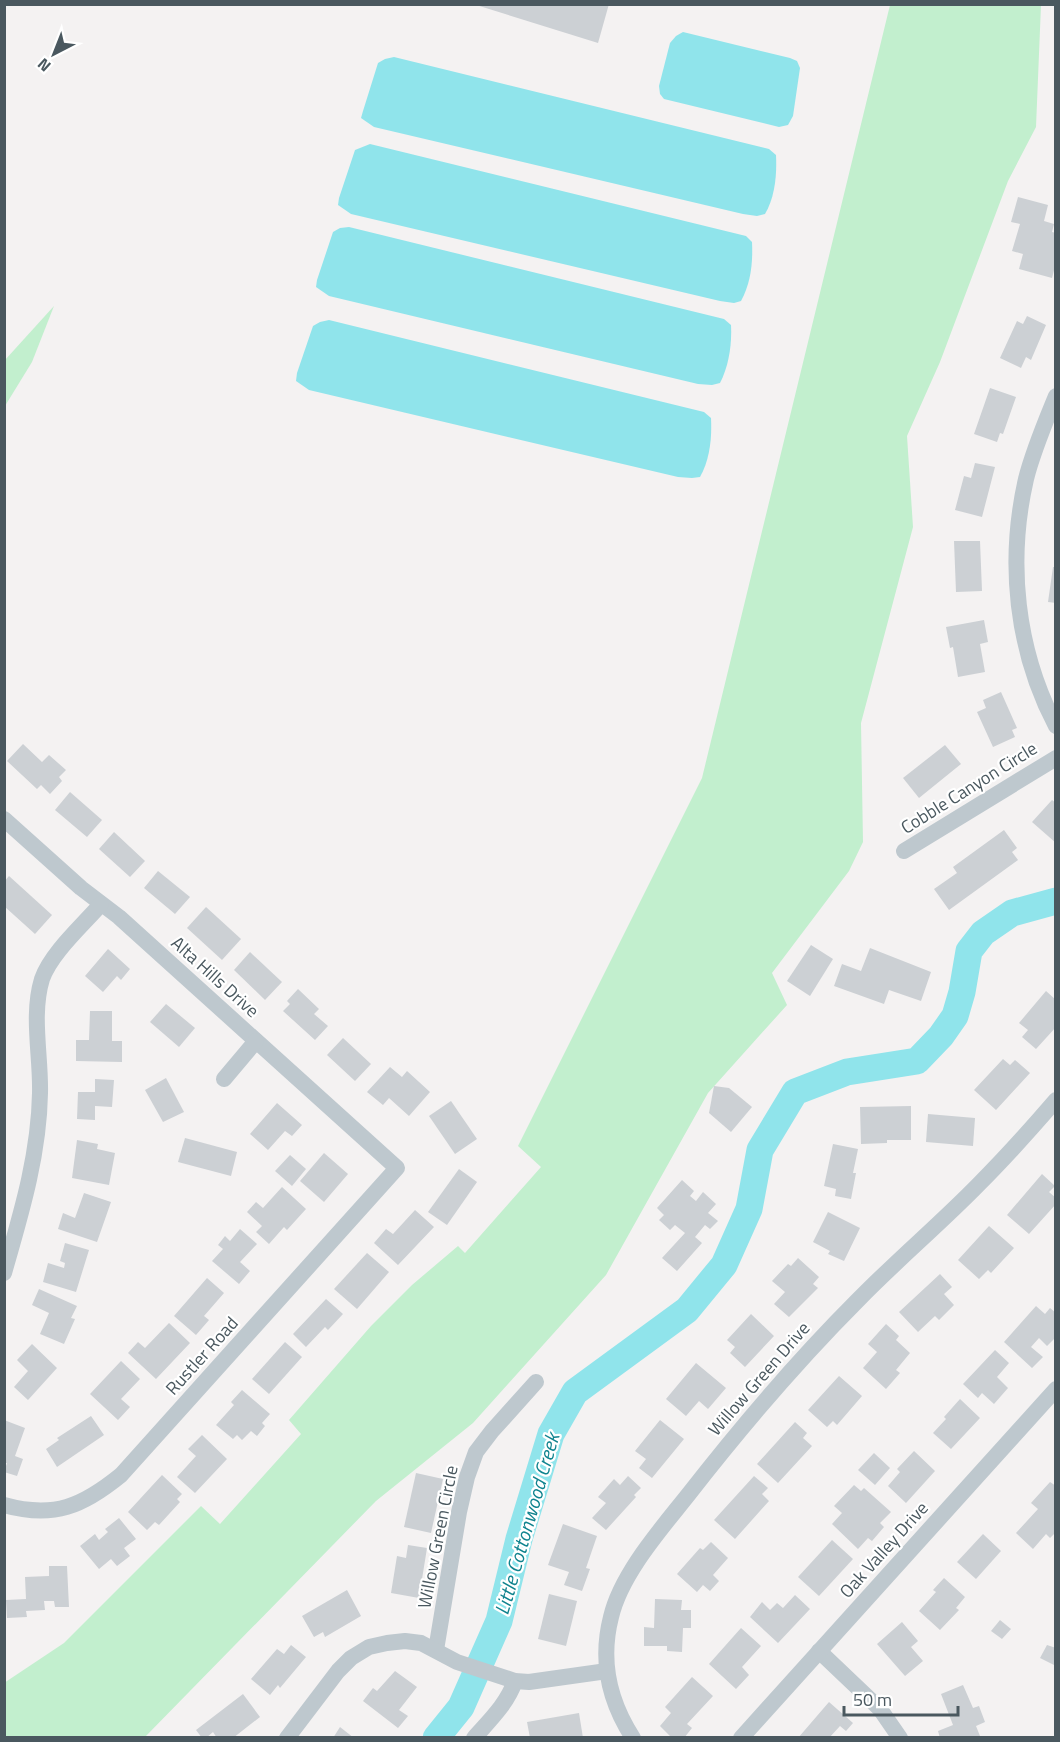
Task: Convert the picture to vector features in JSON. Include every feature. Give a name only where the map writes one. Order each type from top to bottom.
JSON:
[{"type":"street","points":[[1056,396],[1026,477],[1019,517],[1017,560],[1018,598],[1024,639],[1032,671],[1056,726]]},
{"type":"street","name":"Cobble Canyon Circle","points":[[904,851],[1056,758]]},
{"type":"street","name":"Alta Hills Drive","points":[[4,819],[397,1168]]},
{"type":"street","points":[[4,1273],[30,1177],[36,1137],[40,1094],[38,1013],[43,978],[53,958],[101,904]]},
{"type":"street","points":[[224,1078],[256,1041]]},
{"type":"street","name":"Willow Green Drive","points":[[633,1737],[614,1701],[607,1671],[611,1615],[620,1593],[636,1566],[710,1466],[815,1344],[857,1300],[978,1185],[1056,1100]]},
{"type":"street","name":"Rustler Road","points":[[4,1505],[44,1511],[71,1506],[97,1495],[121,1475],[397,1168]]},
{"type":"street","name":"Willow Green Circle","points":[[436,1650],[459,1512],[467,1477],[476,1452],[536,1382]]},
{"type":"street","name":"Oak Valley Drive","points":[[741,1737],[1056,1389]]},
{"type":"street","points":[[287,1737],[338,1671],[351,1658],[369,1647],[405,1641],[421,1643],[458,1662],[508,1680],[529,1682],[607,1671]]},
{"type":"street","points":[[819,1651],[880,1709],[900,1737]]},
{"type":"street","points":[[474,1737],[510,1696],[508,1680]]},
{"type":"green space","points":[[890,5],[1041,5],[1036,127],[1008,181],[940,362],[907,436],[913,527],[861,723],[863,842],[849,871],[772,973],[787,1005],[708,1093],[606,1275],[473,1423],[376,1501],[145,1737],[5,1737],[4,1683],[64,1643],[201,1506],[220,1524],[301,1434],[289,1420],[371,1326],[412,1285],[458,1246],[465,1253],[541,1167],[518,1146],[702,778]]},
{"type":"green space","points":[[54,306],[32,362],[5,406],[5,360]]},
{"type":"water","points":[[683,32],[797,61],[800,68],[793,116],[788,125],[779,127],[664,99],[660,94],[659,86],[670,43]]},
{"type":"water","points":[[394,57],[769,149],[776,155],[775,186],[771,200],[765,214],[757,216],[743,214],[374,127],[361,118],[378,63]]},
{"type":"water","points":[[370,144],[746,236],[752,242],[752,257],[751,272],[744,294],[741,301],[734,303],[720,301],[351,214],[338,205],[339,198],[355,150]]},
{"type":"water","points":[[349,227],[724,319],[731,325],[726,369],[720,383],[698,384],[329,296],[316,287],[317,280],[333,232]]},
{"type":"water","points":[[329,320],[704,412],[711,418],[710,448],[706,463],[700,477],[678,477],[309,390],[296,381],[297,373],[313,326]]},
{"type":"building","points":[[473,4],[609,4],[598,43]]},
{"type":"building","points":[[1018,197],[1048,205],[1044,221],[1054,224],[1052,232],[1056,233],[1056,263],[1052,278],[1019,269],[1023,254],[1012,251],[1020,224],[1011,222]]},
{"type":"building","points":[[1027,316],[1046,325],[1031,360],[1026,357],[1021,368],[1000,358],[1017,321],[1023,324]]},
{"type":"building","points":[[990,388],[1016,397],[1003,434],[1000,433],[997,442],[974,434]]},
{"type":"building","points":[[975,463],[995,467],[982,517],[955,510],[964,476],[971,478]]},
{"type":"building","points":[[954,541],[980,541],[982,591],[956,592]]},
{"type":"building","points":[[1053,567],[1056,567],[1056,603],[1048,602]]},
{"type":"building","points":[[984,620],[988,642],[980,644],[985,672],[958,677],[953,647],[950,648],[946,627]]},
{"type":"building","points":[[1001,692],[1017,728],[1012,730],[1015,737],[993,747],[977,712],[986,708],[983,700]]},
{"type":"building","points":[[23,744],[42,762],[49,755],[66,770],[59,777],[62,781],[50,794],[41,785],[37,789],[7,761]]},
{"type":"building","points":[[945,745],[961,764],[919,798],[903,778]]},
{"type":"building","points":[[70,792],[102,820],[87,837],[55,810]]},
{"type":"building","points":[[1052,800],[1056,803],[1056,843],[1032,822]]},
{"type":"building","points":[[1004,830],[1017,848],[1012,852],[1018,860],[949,910],[934,889],[957,873],[953,867]]},
{"type":"building","points":[[114,832],[145,861],[130,877],[99,849]]},
{"type":"building","points":[[158,871],[190,897],[175,914],[144,888]]},
{"type":"building","points":[[9,876],[52,915],[35,934],[4,906],[4,882]]},
{"type":"building","points":[[206,907],[241,939],[222,960],[187,928]]},
{"type":"building","points":[[811,945],[833,959],[810,996],[787,981]]},
{"type":"building","points":[[870,948],[931,972],[921,1001],[889,990],[884,1004],[834,986],[842,964],[861,971]]},
{"type":"building","points":[[108,949],[130,969],[121,980],[117,976],[103,992],[85,976]]},
{"type":"building","points":[[250,952],[282,982],[265,1000],[234,970]]},
{"type":"building","points":[[298,989],[319,1009],[314,1014],[328,1026],[315,1040],[283,1011],[290,1004],[287,1001]]},
{"type":"building","points":[[1046,991],[1056,1000],[1056,1027],[1036,1049],[1022,1037],[1028,1030],[1019,1023]]},
{"type":"building","points":[[166,1004],[195,1028],[179,1047],[150,1022]]},
{"type":"building","points":[[90,1011],[112,1011],[112,1041],[122,1041],[122,1062],[76,1061],[76,1040],[89,1040]]},
{"type":"building","points":[[343,1038],[371,1064],[355,1081],[327,1055]]},
{"type":"building","points":[[1003,1059],[1010,1065],[1015,1060],[1030,1073],[996,1110],[974,1090]]},
{"type":"building","points":[[390,1067],[402,1077],[407,1071],[430,1092],[409,1116],[389,1098],[383,1105],[367,1092]]},
{"type":"building","points":[[166,1078],[184,1112],[163,1122],[145,1090]]},
{"type":"building","points":[[95,1079],[114,1080],[112,1107],[95,1106],[95,1120],[77,1119],[78,1092],[95,1092]]},
{"type":"building","points":[[714,1086],[729,1088],[752,1107],[731,1132],[709,1113]]},
{"type":"building","points":[[451,1101],[477,1139],[455,1154],[429,1116]]},
{"type":"building","points":[[277,1103],[302,1125],[292,1136],[285,1131],[268,1150],[250,1134]]},
{"type":"building","points":[[911,1106],[911,1140],[887,1140],[887,1143],[861,1144],[860,1107]]},
{"type":"building","points":[[928,1114],[975,1118],[973,1146],[926,1142]]},
{"type":"building","points":[[185,1138],[237,1152],[231,1176],[178,1162]]},
{"type":"building","points":[[77,1140],[98,1144],[97,1149],[115,1153],[109,1185],[72,1178]]},
{"type":"building","points":[[833,1144],[858,1149],[851,1199],[835,1196],[836,1189],[824,1186]]},
{"type":"building","points":[[324,1153],[348,1174],[324,1202],[300,1181]]},
{"type":"building","points":[[290,1155],[306,1169],[292,1186],[275,1171]]},
{"type":"building","points":[[459,1169],[477,1182],[447,1225],[428,1212]]},
{"type":"building","points":[[1042,1174],[1055,1186],[1049,1192],[1056,1198],[1056,1204],[1029,1234],[1007,1215]]},
{"type":"building","points":[[682,1180],[694,1191],[690,1196],[696,1201],[703,1192],[716,1204],[708,1213],[718,1221],[710,1229],[705,1225],[695,1237],[702,1243],[677,1271],[662,1258],[685,1233],[675,1225],[670,1230],[659,1220],[664,1215],[657,1208]]},
{"type":"building","points":[[282,1187],[306,1209],[287,1230],[284,1227],[269,1244],[256,1232],[262,1226],[247,1212],[256,1202],[263,1208]]},
{"type":"building","points":[[84,1193],[111,1202],[97,1242],[58,1229],[63,1213],[75,1218]]},
{"type":"building","points":[[415,1210],[434,1227],[398,1265],[374,1243],[386,1229],[393,1234]]},
{"type":"building","points":[[828,1212],[860,1228],[844,1261],[828,1254],[830,1251],[813,1242]]},
{"type":"building","points":[[989,1226],[1014,1248],[991,1273],[988,1270],[979,1279],[958,1260]]},
{"type":"building","points":[[240,1229],[257,1244],[240,1262],[250,1271],[239,1284],[212,1261],[223,1249],[218,1245],[225,1236],[230,1241]]},
{"type":"building","points":[[65,1243],[89,1250],[76,1292],[43,1282],[48,1263],[64,1268],[65,1263],[60,1261]]},
{"type":"building","points":[[367,1253],[389,1272],[357,1309],[334,1289]]},
{"type":"building","points":[[798,1258],[819,1277],[813,1284],[818,1288],[789,1317],[774,1304],[785,1292],[772,1281],[788,1264],[791,1266]]},
{"type":"building","points":[[940,1274],[952,1287],[944,1294],[954,1305],[939,1320],[935,1316],[918,1332],[899,1312]]},
{"type":"building","points":[[207,1278],[224,1293],[204,1316],[209,1320],[196,1335],[174,1316]]},
{"type":"building","points":[[39,1289],[77,1306],[71,1318],[75,1319],[64,1344],[40,1334],[49,1313],[32,1305]]},
{"type":"building","points":[[326,1299],[343,1314],[328,1330],[325,1327],[306,1347],[293,1334]]},
{"type":"building","points":[[1036,1306],[1045,1314],[1050,1308],[1056,1313],[1056,1337],[1047,1346],[1039,1338],[1031,1347],[1043,1357],[1032,1368],[1004,1342]]},
{"type":"building","points":[[751,1314],[774,1336],[745,1367],[730,1353],[735,1347],[727,1340]]},
{"type":"building","points":[[169,1323],[190,1343],[156,1379],[128,1353],[138,1342],[145,1348]]},
{"type":"building","points":[[886,1324],[899,1336],[896,1340],[910,1353],[896,1370],[900,1373],[886,1389],[863,1368],[877,1352],[868,1344]]},
{"type":"building","points":[[285,1342],[302,1357],[269,1394],[252,1379]]},
{"type":"building","points":[[32,1344],[57,1368],[28,1400],[14,1387],[28,1371],[17,1360]]},
{"type":"building","points":[[995,1350],[1009,1363],[997,1377],[1008,1388],[994,1404],[982,1393],[978,1398],[963,1384]]},
{"type":"building","points":[[121,1361],[140,1379],[121,1399],[130,1407],[118,1420],[90,1394]]},
{"type":"building","points":[[696,1363],[726,1388],[708,1409],[699,1401],[686,1416],[666,1399]]},
{"type":"building","points":[[839,1376],[862,1396],[837,1425],[833,1421],[827,1427],[808,1410]]},
{"type":"building","points":[[242,1390],[270,1414],[262,1423],[265,1426],[257,1436],[251,1431],[242,1440],[237,1435],[233,1439],[216,1425],[234,1405],[231,1402]]},
{"type":"building","points":[[960,1399],[980,1418],[951,1449],[933,1433]]},
{"type":"building","points":[[91,1416],[104,1435],[57,1467],[46,1449],[59,1440],[57,1438]]},
{"type":"building","points":[[4,1420],[25,1428],[15,1456],[23,1459],[17,1476],[4,1472],[7,1463],[4,1463]]},
{"type":"building","points":[[660,1420],[684,1439],[652,1478],[639,1468],[646,1459],[635,1451]]},
{"type":"building","points":[[795,1422],[807,1433],[803,1438],[812,1446],[778,1483],[757,1464]]},
{"type":"building","points":[[202,1435],[227,1459],[195,1493],[177,1477],[196,1456],[188,1449]]},
{"type":"building","points":[[914,1451],[935,1471],[906,1503],[888,1486],[900,1472],[897,1469]]},
{"type":"building","points":[[874,1453],[890,1468],[875,1485],[858,1470]]},
{"type":"building","points":[[416,1473],[443,1479],[431,1533],[404,1527]]},
{"type":"building","points":[[162,1475],[182,1494],[177,1499],[180,1502],[159,1525],[155,1522],[147,1530],[128,1512]]},
{"type":"building","points":[[628,1476],[641,1488],[634,1495],[636,1497],[606,1530],[592,1518],[606,1503],[598,1497],[614,1479],[620,1485]]},
{"type":"building","points":[[754,1476],[768,1488],[762,1494],[769,1501],[735,1539],[714,1520]]},
{"type":"building","points":[[1050,1482],[1056,1486],[1056,1532],[1050,1538],[1046,1534],[1033,1549],[1016,1533],[1038,1509],[1031,1503]]},
{"type":"building","points":[[854,1485],[861,1491],[864,1488],[891,1512],[880,1523],[884,1527],[872,1541],[868,1538],[858,1549],[832,1524],[842,1513],[834,1506]]},
{"type":"building","points":[[119,1518],[136,1539],[124,1548],[130,1556],[117,1566],[111,1559],[99,1569],[80,1546],[95,1534],[99,1540],[108,1532],[105,1529]]},
{"type":"building","points":[[563,1524],[597,1536],[586,1568],[590,1569],[582,1591],[564,1585],[569,1572],[548,1565]]},
{"type":"building","points":[[983,1534],[1001,1551],[976,1579],[957,1562]]},
{"type":"building","points":[[832,1540],[853,1559],[819,1596],[798,1577]]},
{"type":"building","points":[[711,1542],[728,1558],[713,1575],[719,1581],[710,1591],[703,1585],[697,1592],[677,1574],[700,1548],[703,1550]]},
{"type":"building","points":[[408,1545],[427,1548],[419,1598],[391,1593],[397,1556],[406,1558]]},
{"type":"building","points":[[49,1566],[67,1566],[69,1607],[55,1607],[54,1601],[44,1601],[45,1610],[26,1611],[27,1617],[7,1618],[6,1600],[26,1599],[25,1577],[49,1576]]},
{"type":"building","points":[[944,1578],[965,1597],[956,1608],[959,1610],[940,1630],[919,1611],[936,1592],[933,1590]]},
{"type":"building","points":[[347,1590],[361,1616],[325,1637],[323,1632],[314,1637],[302,1616]]},
{"type":"building","points":[[549,1594],[577,1601],[566,1646],[538,1639]]},
{"type":"building","points":[[795,1595],[810,1609],[778,1643],[750,1617],[762,1602],[770,1610],[777,1603],[783,1608]]},
{"type":"building","points":[[655,1599],[682,1600],[681,1610],[691,1610],[691,1628],[683,1628],[682,1652],[667,1651],[667,1646],[644,1646],[644,1627],[654,1628]]},
{"type":"building","points":[[1000,1620],[1011,1629],[1002,1639],[991,1631]]},
{"type":"building","points":[[902,1622],[918,1641],[911,1647],[923,1661],[905,1676],[877,1644]]},
{"type":"building","points":[[741,1628],[761,1646],[742,1667],[749,1675],[736,1689],[709,1664]]},
{"type":"building","points":[[291,1645],[306,1657],[280,1688],[278,1685],[270,1695],[251,1679],[277,1649],[284,1654]]},
{"type":"building","points":[[1047,1645],[1056,1648],[1056,1666],[1040,1658]]},
{"type":"building","points":[[395,1671],[417,1687],[399,1710],[408,1716],[398,1728],[363,1701],[373,1688],[377,1691]]},
{"type":"building","points":[[692,1677],[713,1696],[687,1724],[692,1728],[684,1738],[672,1738],[660,1726],[671,1713],[665,1707]]},
{"type":"building","points":[[963,1685],[973,1708],[979,1706],[985,1722],[976,1726],[980,1736],[940,1738],[938,1731],[953,1725],[941,1694]]},
{"type":"building","points":[[243,1694],[260,1717],[233,1738],[217,1738],[213,1732],[206,1738],[202,1738],[196,1730]]},
{"type":"building","points":[[829,1702],[853,1723],[846,1731],[840,1726],[829,1738],[798,1738]]},
{"type":"building","points":[[579,1713],[583,1738],[530,1738],[527,1722]]},
{"type":"building","points":[[340,1727],[354,1738],[333,1738]]},
{"type":"waterway","name":"Little Cottonwood Creek","points":[[436,1738],[461,1707],[499,1621],[519,1539],[551,1434],[575,1392],[687,1310],[724,1265],[749,1209],[760,1150],[795,1092],[847,1072],[917,1061],[941,1036],[955,1016],[969,951],[983,933],[1012,913],[1056,901]]}]
